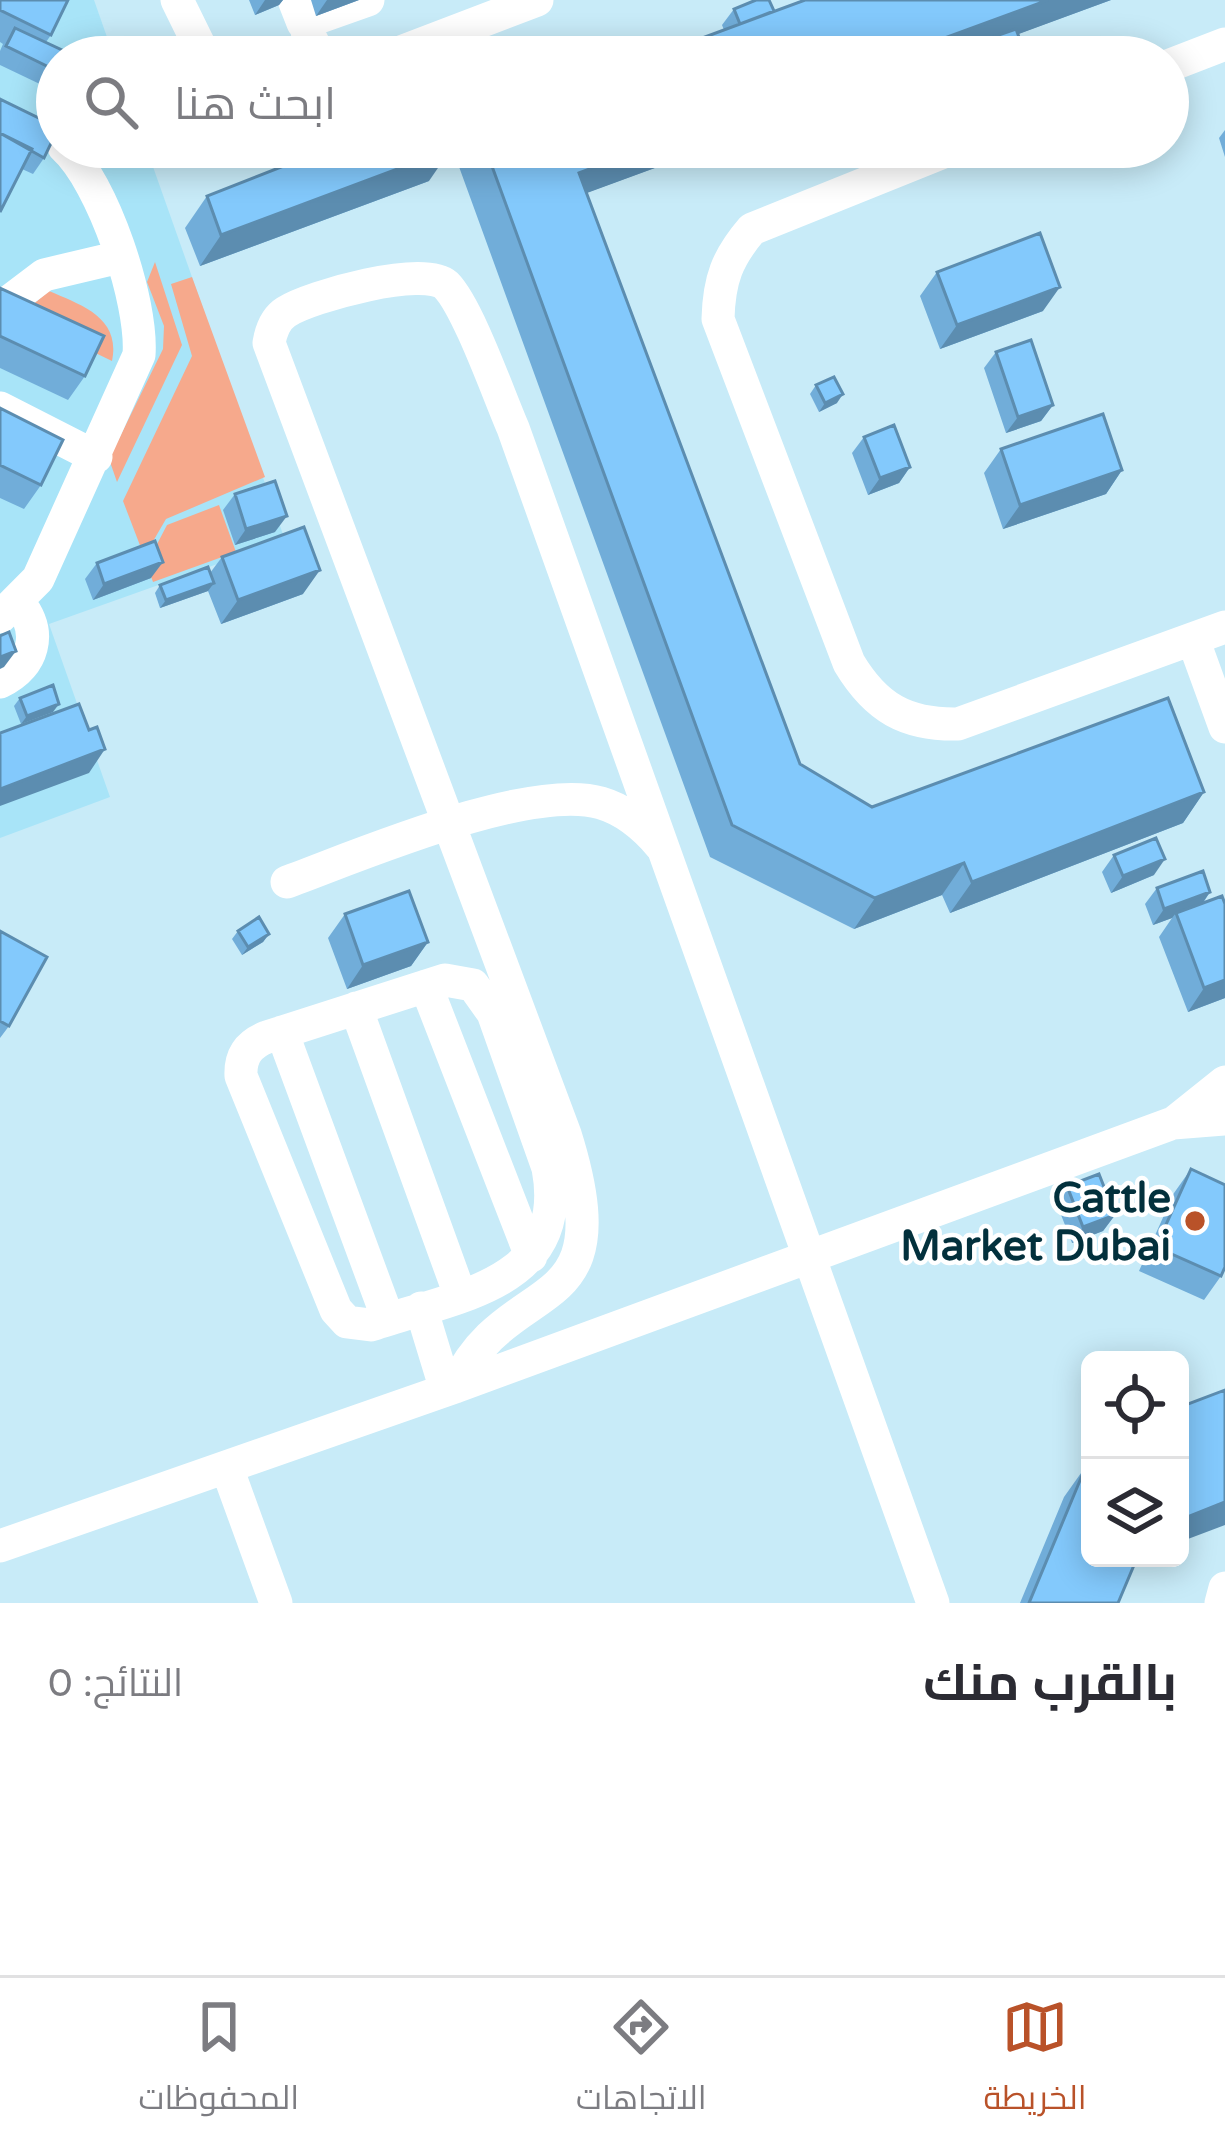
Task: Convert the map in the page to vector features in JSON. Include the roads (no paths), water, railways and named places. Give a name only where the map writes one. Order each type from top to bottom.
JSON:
[{"type":"street","points":[[307,34],[368,0]]},
{"type":"street","points":[[432,36],[490,8],[537,0]]},
{"type":"street","points":[[181,9],[195,36]]},
{"type":"street","points":[[1189,58],[1225,44]]},
{"type":"street","points":[[0,682],[21,669],[33,648],[32,624],[10,610],[38,579],[139,355],[139,328],[120,257],[88,176],[80,168]]},
{"type":"street","points":[[904,168],[752,229],[732,252],[719,282],[718,319],[850,663],[867,692],[892,713],[923,725],[958,724],[1225,627]]},
{"type":"street","points":[[2,307],[44,274],[120,257]]},
{"type":"street","points":[[451,1389],[473,1354],[565,1280],[584,1219],[565,1134],[268,343],[277,320],[286,312],[412,275],[436,279],[454,297],[513,428],[933,1603]]},
{"type":"street","points":[[0,408],[96,457]]},
{"type":"street","points":[[1193,639],[1225,727]]},
{"type":"street","points":[[287,881],[448,825],[577,799],[619,810],[662,847]]},
{"type":"street","points":[[464,981],[482,993],[493,1013],[552,1189],[545,1231],[531,1256],[505,1278],[405,1314],[355,1325],[335,1310],[241,1076],[250,1046],[426,986],[464,981]]},
{"type":"street","points":[[426,986],[531,1256]]},
{"type":"street","points":[[356,1008],[460,1295]]},
{"type":"street","points":[[282,1032],[405,1314],[451,1389]]},
{"type":"street","points":[[1173,1123],[1225,1082]]},
{"type":"street","points":[[2,1550],[1173,1123],[1225,1119]]},
{"type":"street","points":[[227,1468],[276,1603]]},
{"type":"street","points":[[1221,1603],[1225,1588]]},
{"type":"place","name":"Cattle Market Dubai","points":[[1195,1221]]}]
